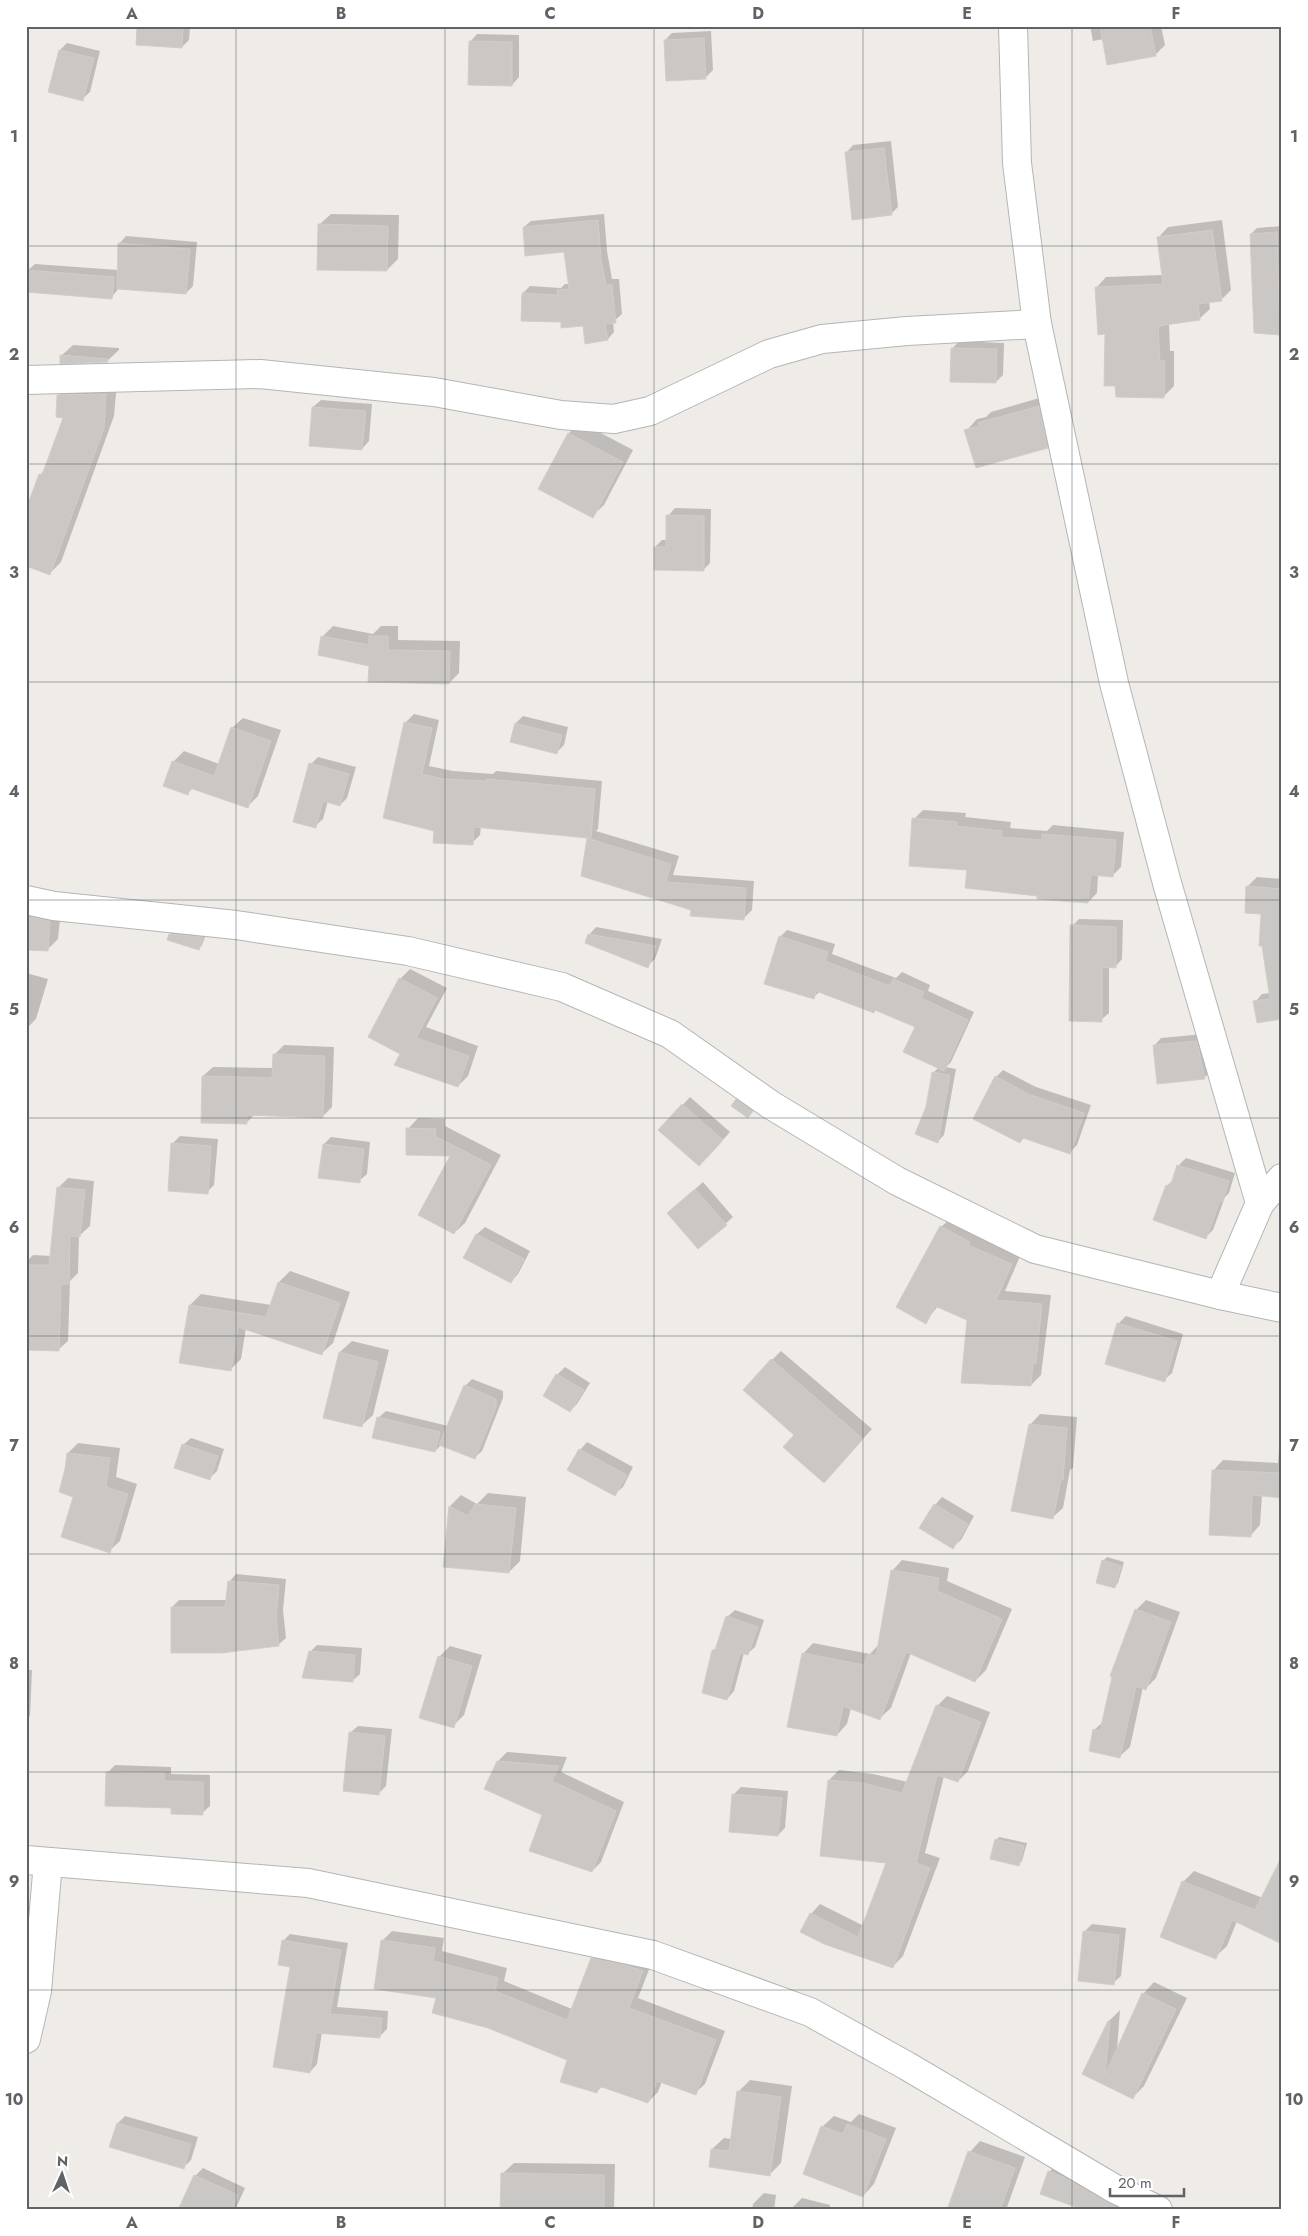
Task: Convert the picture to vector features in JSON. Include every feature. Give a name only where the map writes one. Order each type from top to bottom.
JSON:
[{"type":"street","points":[[1013,26],[1017,163],[1037,324],[1114,684],[1167,884],[1260,1203]]},
{"type":"street","points":[[26,380],[260,374],[434,392],[561,415],[614,419],[650,411],[768,354],[822,340],[907,331],[1037,324]]},
{"type":"street","points":[[26,900],[54,906],[236,925],[408,952],[562,987],[670,1034],[771,1105],[897,1181],[1034,1249],[1220,1295],[1282,1308]]},
{"type":"street","points":[[1220,1295],[1260,1203],[1282,1178]]},
{"type":"street","points":[[26,2039],[37,1991],[37,1861],[308,1884],[653,1955],[810,2012],[908,2066],[1115,2189],[1158,2210]]},
{"type":"building","points":[[137,26],[183,26],[182,48],[136,45]]},
{"type":"building","points":[[1100,26],[1150,26],[1156,56],[1107,65]]},
{"type":"building","points":[[704,38],[706,79],[666,81],[664,40]]},
{"type":"building","points":[[469,41],[512,42],[512,86],[468,85]]},
{"type":"building","points":[[59,50],[94,58],[83,101],[48,92]]},
{"type":"building","points":[[884,148],[892,215],[852,220],[845,152]]},
{"type":"building","points":[[598,220],[601,259],[606,285],[612,285],[616,323],[605,324],[608,340],[585,344],[583,326],[561,328],[561,322],[521,321],[522,293],[558,295],[557,290],[569,289],[564,252],[525,256],[523,227]]},
{"type":"building","points":[[318,224],[388,226],[387,271],[317,270]]},
{"type":"building","points":[[1212,230],[1222,301],[1198,304],[1200,320],[1158,326],[1160,361],[1165,361],[1164,398],[1116,397],[1115,386],[1104,386],[1105,334],[1098,335],[1095,287],[1163,284],[1157,237]]},
{"type":"building","points":[[1277,232],[1280,335],[1254,333],[1250,234]]},
{"type":"building","points":[[118,243],[190,249],[186,294],[117,289]]},
{"type":"building","points":[[26,270],[114,277],[112,299],[26,292]]},
{"type":"building","points":[[951,348],[997,349],[996,383],[950,382]]},
{"type":"building","points":[[60,355],[108,359],[108,362],[60,364]]},
{"type":"building","points":[[106,394],[104,428],[50,575],[26,566],[26,509],[39,474],[42,475],[63,418],[56,417],[57,395]]},
{"type":"building","points":[[1039,406],[1048,448],[976,468],[964,430],[979,426],[978,423]]},
{"type":"building","points":[[312,407],[366,411],[362,450],[309,446]]},
{"type":"building","points":[[568,433],[623,462],[593,518],[538,489]]},
{"type":"building","points":[[666,515],[704,516],[704,571],[654,570],[654,547],[666,547]]},
{"type":"building","points":[[321,636],[369,645],[369,636],[388,636],[388,650],[450,651],[449,684],[368,682],[369,666],[318,655]]},
{"type":"building","points":[[404,722],[432,728],[422,774],[444,779],[486,781],[487,779],[595,789],[591,838],[474,827],[473,845],[433,843],[434,831],[383,818]]},
{"type":"building","points":[[515,723],[562,735],[557,754],[510,742]]},
{"type":"building","points":[[231,727],[271,741],[248,808],[190,788],[188,795],[163,786],[172,761],[214,776]]},
{"type":"building","points":[[309,763],[349,774],[340,806],[323,801],[316,828],[293,822]]},
{"type":"building","points":[[912,818],[957,822],[957,826],[1002,831],[1001,837],[1042,840],[1042,834],[1116,840],[1113,877],[1091,875],[1088,903],[1037,899],[1037,896],[965,888],[967,870],[909,866]]},
{"type":"building","points":[[587,838],[671,864],[666,882],[746,888],[744,920],[690,916],[691,910],[581,876]]},
{"type":"building","points":[[1246,886],[1282,889],[1282,1019],[1257,1023],[1253,1001],[1270,999],[1262,946],[1259,946],[1261,914],[1245,913]]},
{"type":"building","points":[[26,916],[50,921],[48,951],[26,950]]},
{"type":"building","points":[[1070,925],[1116,927],[1116,968],[1102,967],[1102,1022],[1069,1021]]},
{"type":"building","points":[[169,934],[203,937],[199,950],[167,940]]},
{"type":"building","points":[[588,934],[656,946],[648,968],[585,943]]},
{"type":"building","points":[[779,936],[828,952],[825,961],[890,986],[893,979],[924,992],[921,998],[968,1020],[944,1071],[903,1052],[915,1027],[875,1010],[874,1013],[816,991],[814,999],[764,984]]},
{"type":"building","points":[[399,978],[437,998],[416,1038],[469,1056],[458,1087],[394,1065],[400,1054],[368,1037]]},
{"type":"building","points":[[1197,1041],[1205,1079],[1157,1084],[1153,1045]]},
{"type":"building","points":[[273,1054],[325,1056],[323,1118],[247,1115],[247,1124],[201,1123],[202,1076],[272,1078]]},
{"type":"building","points":[[932,1072],[950,1075],[938,1143],[915,1134],[926,1107]]},
{"type":"building","points":[[995,1076],[1028,1094],[1084,1113],[1070,1154],[1023,1138],[1020,1143],[973,1119]]},
{"type":"building","points":[[736,1099],[753,1111],[748,1118],[731,1106]]},
{"type":"building","points":[[682,1104],[723,1140],[699,1166],[658,1130]]},
{"type":"building","points":[[406,1128],[436,1129],[435,1136],[491,1165],[454,1234],[418,1215],[450,1156],[406,1155]]},
{"type":"building","points":[[171,1143],[211,1146],[208,1194],[168,1191]]},
{"type":"building","points":[[323,1144],[364,1149],[360,1183],[318,1178]]},
{"type":"building","points":[[1177,1165],[1229,1181],[1206,1239],[1153,1220],[1166,1185],[1170,1187]]},
{"type":"building","points":[[57,1187],[85,1190],[80,1237],[70,1236],[69,1284],[61,1284],[59,1351],[26,1350],[26,1265],[49,1265]]},
{"type":"building","points":[[695,1189],[727,1225],[698,1249],[667,1213]]},
{"type":"building","points":[[940,1226],[970,1242],[968,1245],[1012,1264],[996,1300],[1042,1304],[1036,1363],[1033,1363],[1031,1386],[961,1383],[967,1320],[935,1306],[926,1324],[896,1307]]},
{"type":"building","points":[[476,1234],[524,1259],[511,1283],[463,1258]]},
{"type":"building","points":[[278,1282],[340,1303],[322,1355],[238,1327],[231,1371],[179,1363],[189,1305],[266,1317]]},
{"type":"building","points":[[1117,1323],[1177,1341],[1165,1382],[1105,1364]]},
{"type":"building","points":[[339,1352],[378,1362],[362,1427],[323,1418]]},
{"type":"building","points":[[771,1359],[863,1439],[824,1483],[783,1447],[794,1435],[743,1390]]},
{"type":"building","points":[[556,1374],[584,1390],[570,1412],[543,1396]]},
{"type":"building","points":[[464,1385],[496,1399],[496,1407],[475,1459],[439,1445]]},
{"type":"building","points":[[377,1417],[440,1432],[435,1452],[372,1438]]},
{"type":"building","points":[[1029,1424],[1067,1428],[1063,1480],[1061,1479],[1053,1519],[1011,1511]]},
{"type":"building","points":[[182,1444],[218,1456],[210,1480],[174,1468]]},
{"type":"building","points":[[579,1449],[627,1475],[615,1496],[567,1470]]},
{"type":"building","points":[[67,1453],[110,1458],[106,1487],[128,1494],[110,1553],[61,1537],[73,1497],[59,1492]]},
{"type":"building","points":[[1212,1470],[1282,1473],[1282,1498],[1252,1495],[1251,1537],[1209,1535]]},
{"type":"building","points":[[475,1504],[516,1508],[509,1573],[443,1567],[449,1506],[468,1516]]},
{"type":"building","points":[[934,1504],[968,1524],[953,1549],[919,1528]]},
{"type":"building","points":[[1102,1560],[1121,1566],[1115,1588],[1096,1583]]},
{"type":"building","points":[[891,1570],[939,1578],[937,1591],[1002,1619],[975,1682],[906,1652],[880,1720],[843,1706],[837,1736],[787,1727],[802,1653],[864,1665],[868,1654],[876,1656]]},
{"type":"building","points":[[228,1581],[279,1585],[276,1618],[279,1646],[221,1653],[171,1653],[171,1607],[225,1607]]},
{"type":"building","points":[[1135,1609],[1171,1622],[1146,1690],[1136,1686],[1120,1758],[1089,1751],[1093,1729],[1100,1731],[1112,1677],[1110,1676]]},
{"type":"building","points":[[726,1616],[758,1627],[748,1655],[740,1653],[727,1700],[702,1693],[712,1650],[715,1650]]},
{"type":"building","points":[[309,1651],[355,1655],[353,1682],[302,1678]]},
{"type":"building","points":[[438,1656],[472,1666],[454,1728],[419,1718]]},
{"type":"building","points":[[936,1705],[981,1722],[958,1782],[937,1775],[916,1863],[930,1868],[893,1968],[824,1944],[800,1932],[810,1913],[858,1937],[886,1863],[820,1856],[828,1780],[862,1783],[902,1793]]},
{"type":"building","points":[[349,1732],[385,1736],[379,1795],[343,1791]]},
{"type":"building","points":[[497,1761],[559,1766],[552,1781],[616,1811],[592,1872],[529,1851],[542,1815],[484,1789]]},
{"type":"building","points":[[106,1772],[164,1773],[164,1781],[203,1782],[203,1815],[171,1814],[171,1808],[105,1806]]},
{"type":"building","points":[[732,1794],[782,1798],[778,1836],[729,1832]]},
{"type":"building","points":[[995,1839],[1024,1846],[1019,1866],[990,1859]]},
{"type":"building","points":[[1282,1856],[1282,1944],[1232,1920],[1216,1959],[1160,1937],[1182,1881],[1255,1910]]},
{"type":"building","points":[[1083,1931],[1119,1935],[1114,1985],[1078,1981]]},
{"type":"building","points":[[282,1940],[341,1950],[330,2014],[382,2018],[380,2038],[316,2033],[310,2073],[273,2067],[290,1967],[278,1965]]},
{"type":"building","points":[[381,1940],[435,1948],[433,1961],[498,1978],[495,1991],[567,2020],[591,1958],[643,1971],[629,2008],[716,2040],[696,2095],[657,2081],[648,2103],[599,2086],[597,2093],[560,2082],[567,2060],[488,2028],[432,2013],[436,1998],[374,1989]]},
{"type":"building","points":[[1142,1993],[1176,2009],[1133,2099],[1082,2074],[1108,2021],[1110,2021],[1105,2075]]},
{"type":"building","points":[[737,2091],[781,2097],[770,2176],[709,2167],[711,2149],[729,2151]]},
{"type":"building","points":[[117,2123],[191,2144],[184,2169],[109,2147]]},
{"type":"building","points":[[847,2124],[886,2139],[863,2197],[803,2174],[821,2126],[843,2134]]},
{"type":"building","points":[[968,2151],[1015,2168],[1000,2210],[947,2210]]},
{"type":"building","points":[[1048,2171],[1063,2177],[1122,2210],[1084,2210],[1040,2194]]},
{"type":"building","points":[[501,2173],[604,2175],[604,2210],[500,2210]]},
{"type":"building","points":[[194,2175],[238,2195],[232,2210],[178,2210]]}]
